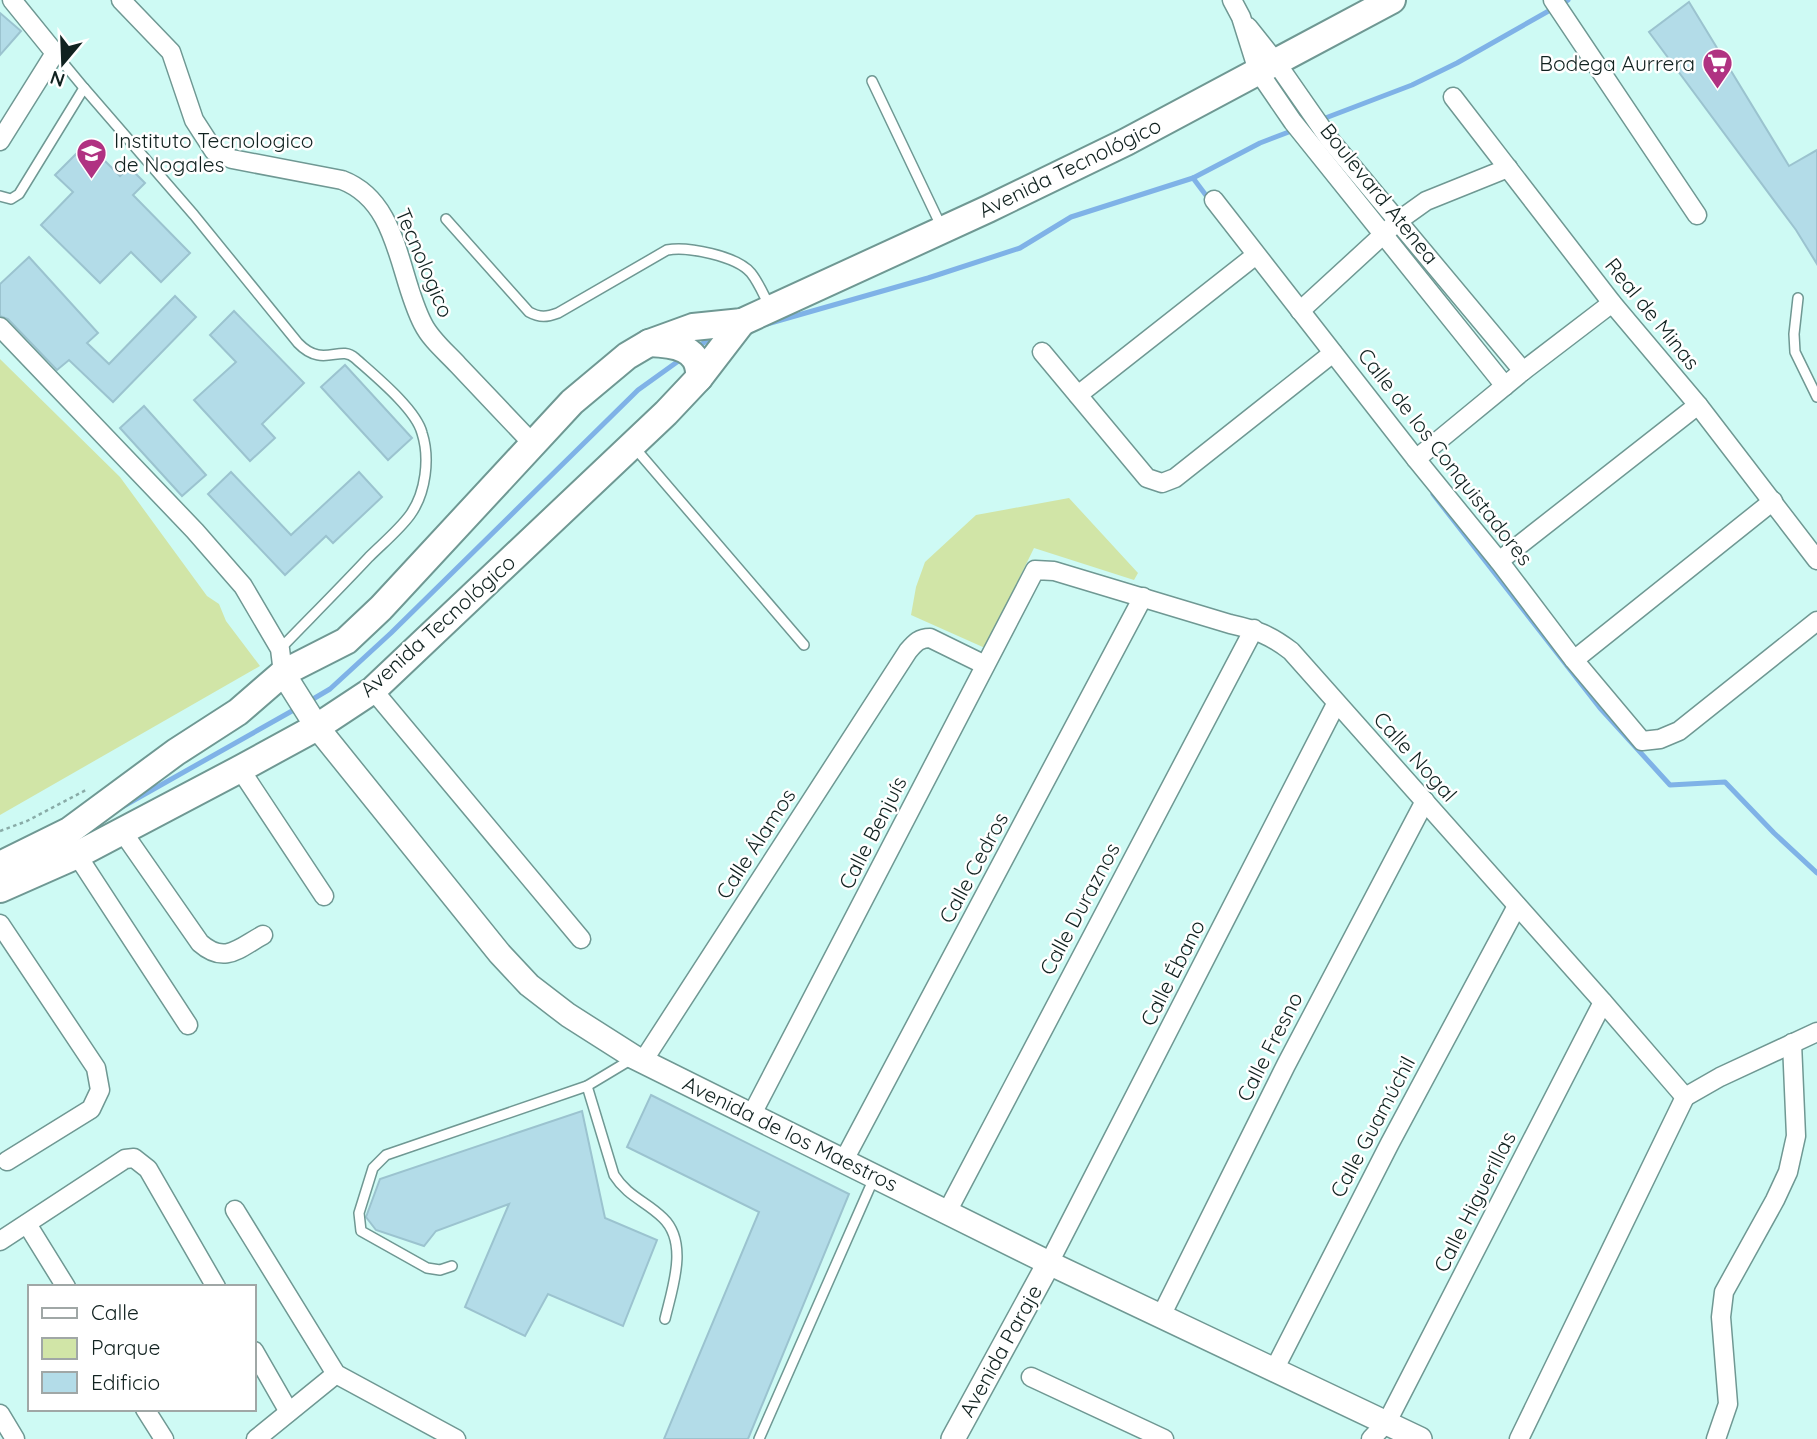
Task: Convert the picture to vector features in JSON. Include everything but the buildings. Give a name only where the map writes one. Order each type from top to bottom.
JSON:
[{"type":"main road","name":"Avenida Tecnológico","points":[[0,865],[69,831],[176,752],[238,712],[284,669],[346,640],[572,402],[627,356],[649,343],[693,327],[742,322],[943,230],[1126,142],[1392,0]]},
{"type":"main road","name":"Avenida Tecnológico","points":[[0,889],[77,855],[240,769],[373,690],[632,445],[699,378],[742,322]]},
{"type":"main road","points":[[649,343],[668,344],[690,353],[698,361],[699,378]]},
{"type":"street","points":[[0,141],[55,54],[12,0]]},
{"type":"street","name":"Tecnologico","points":[[121,0],[171,52],[194,120],[214,151],[232,159],[342,180],[358,186],[368,194],[395,241],[418,311],[429,334],[532,443]]},
{"type":"street","name":"Boulevard Atenea","points":[[1232,0],[1293,122],[1505,386]]},
{"type":"street","points":[[1553,0],[1697,215]]},
{"type":"street","name":"Boulevard Atenea","points":[[1267,66],[1311,114],[1523,371]]},
{"type":"street","name":"Real de Minas","points":[[1453,97],[1612,303],[1698,405],[1817,560]]},
{"type":"street","points":[[1300,311],[1398,221],[1437,195],[1508,168]]},
{"type":"street","name":"Calle de los Conquistadores","points":[[1214,200],[1574,660],[1642,741],[1660,739],[1679,731],[1817,621]]},
{"type":"street","points":[[1077,395],[1256,255]]},
{"type":"street","points":[[1416,459],[1523,371],[1612,303]]},
{"type":"street","points":[[0,327],[243,586],[284,669]]},
{"type":"street","points":[[1042,352],[1147,478],[1155,482],[1168,482],[1334,354]]},
{"type":"street","points":[[1499,561],[1698,405]]},
{"type":"street","points":[[1574,660],[1773,501]]},
{"type":"street","name":"Calle Nogal","points":[[1035,570],[1054,571],[1254,629],[1271,636],[1291,651],[1685,1097]]},
{"type":"street","name":"Calle Benjuís","points":[[751,1115],[1035,570]]},
{"type":"street","name":"Calle Cedros","points":[[844,1160],[1143,597]]},
{"type":"street","name":"Calle Duraznos","points":[[947,1212],[1254,629]]},
{"type":"street","name":"Calle Álamos","points":[[638,1059],[916,642],[930,638],[985,665]]},
{"type":"street","name":"Avenida de los Maestros","points":[[284,669],[315,724],[500,954],[528,985],[568,1015],[638,1059],[875,1177],[1049,1263],[1420,1439]]},
{"type":"street","points":[[373,690],[581,939]]},
{"type":"street","name":"Calle Ébano","points":[[1049,1263],[1336,704]]},
{"type":"street","points":[[240,769],[324,896]]},
{"type":"street","name":"Calle Fresno","points":[[1161,1316],[1286,1065],[1425,801]]},
{"type":"street","points":[[122,831],[200,943],[209,951],[219,955],[229,954],[262,935]]},
{"type":"street","points":[[77,855],[188,1025]]},
{"type":"street","name":"Calle Guamúchil","points":[[1274,1370],[1390,1143],[1517,906]]},
{"type":"street","points":[[0,924],[96,1068],[100,1090],[91,1109],[7,1161]]},
{"type":"street","name":"Calle Higuerillas","points":[[1371,1439],[1387,1422],[1603,1002]]},
{"type":"street","points":[[1519,1439],[1685,1097],[1720,1077],[1817,1032]]},
{"type":"street","points":[[1716,1439],[1728,1404],[1721,1317],[1724,1292],[1788,1172],[1796,1136],[1792,1043]]},
{"type":"street","points":[[0,1241],[125,1159],[134,1158],[148,1169],[215,1285]]},
{"type":"street","points":[[235,1210],[336,1374],[456,1439]]},
{"type":"street","points":[[27,1224],[65,1285]]},
{"type":"street","name":"Avenida Paraje","points":[[953,1439],[1049,1263]]},
{"type":"street","points":[[256,1354],[289,1412]]},
{"type":"street","points":[[256,1439],[336,1374]]},
{"type":"street","points":[[1031,1377],[1164,1439]]},
{"type":"street","points":[[146,1411],[164,1439]]},
{"type":"street","points":[[0,1414],[16,1439]]},
{"type":"lane","points":[[55,54],[194,215],[298,343],[317,356],[351,355],[396,396],[422,431],[426,463],[423,482],[411,515],[284,669]]},
{"type":"lane","points":[[872,81],[943,230]]},
{"type":"lane","points":[[0,196],[12,199],[19,194],[84,88]]},
{"type":"lane","points":[[446,219],[529,312],[535,315],[548,317],[558,313],[667,250],[676,248],[710,254],[740,265],[750,272],[771,308]]},
{"type":"lane","points":[[1798,298],[1795,352],[1817,397]]},
{"type":"lane","points":[[632,445],[804,645]]},
{"type":"lane","points":[[452,1266],[440,1270],[427,1268],[361,1231],[359,1213],[373,1168],[386,1155],[587,1086],[638,1059]]},
{"type":"lane","points":[[587,1086],[614,1175],[632,1196],[665,1219],[674,1238],[676,1266],[665,1319]]},
{"type":"lane","points":[[759,1439],[875,1177]]},
{"type":"green space","points":[[0,359],[120,477],[207,596],[219,604],[226,621],[260,666],[0,815]]},
{"type":"green space","points":[[1069,498],[1138,573],[1134,580],[1034,548],[985,648],[911,615],[916,587],[925,562],[976,515]]},
{"type":"waterway","points":[[767,324],[928,278],[1020,248],[1071,217],[1193,178],[1260,143],[1412,85],[1457,63],[1568,0]]},
{"type":"waterway","points":[[1193,178],[1211,202]]},
{"type":"waterway","points":[[695,349],[717,337]]},
{"type":"waterway","points":[[308,702],[330,689],[391,633],[638,390],[684,357]]},
{"type":"waterway","points":[[1433,494],[1600,708],[1670,785],[1725,782],[1817,873]]},
{"type":"waterway","points":[[122,807],[299,707]]},
{"type":"place","name":"Bodega Aurrera","points":[[1718,91]]},
{"type":"place","name":"Instituto Tecnologico de Nogales","points":[[91,180]]}]
